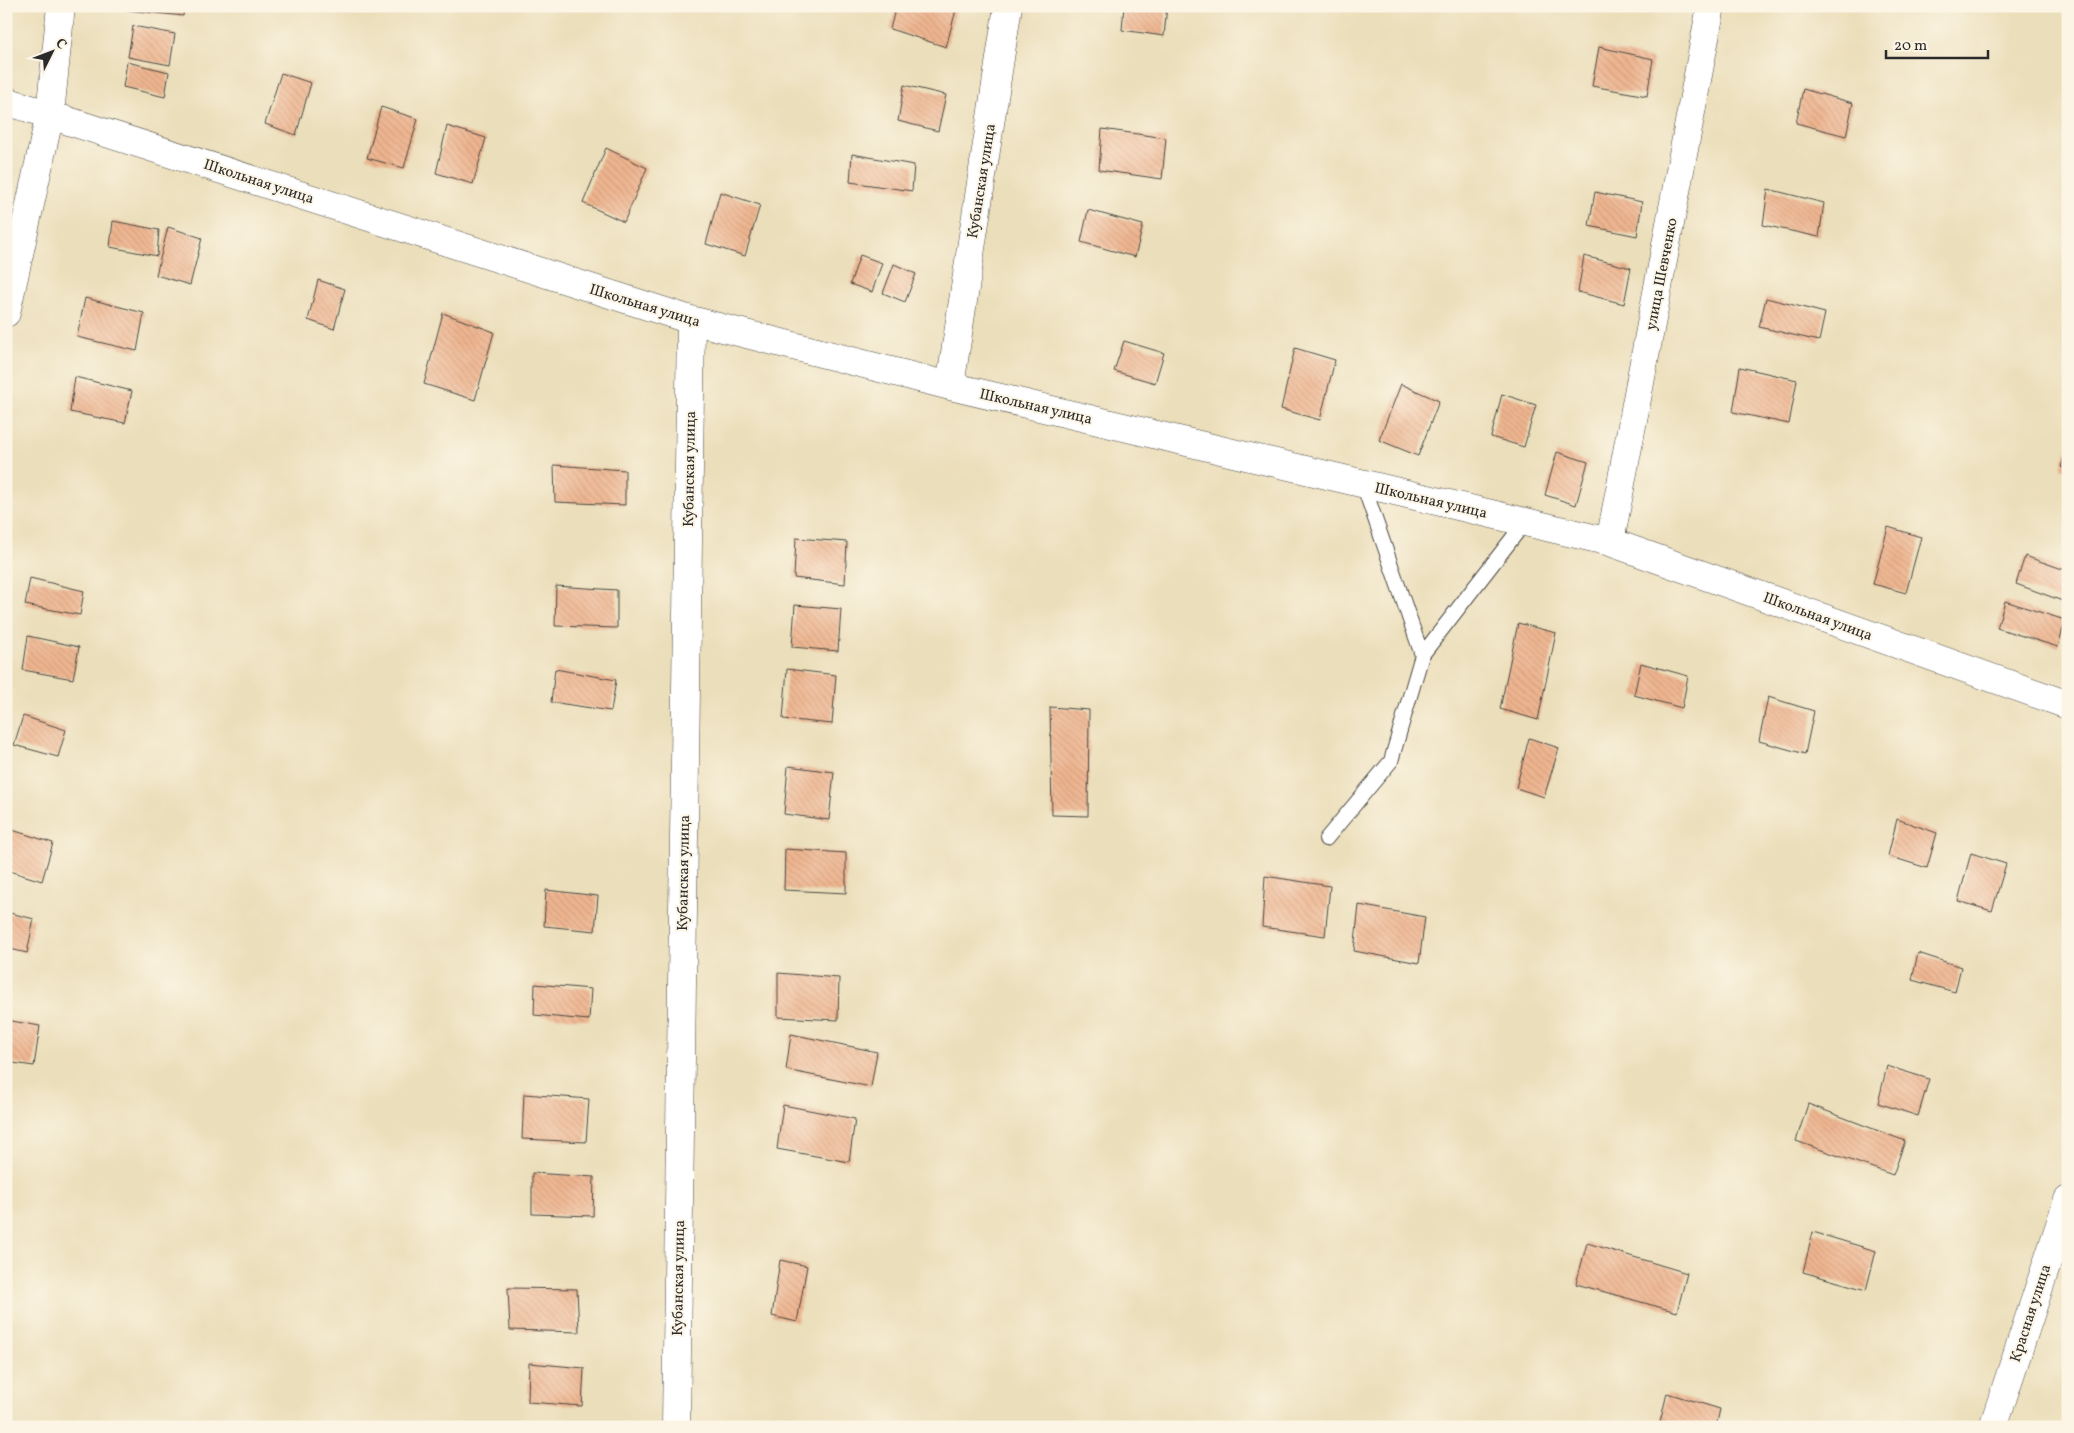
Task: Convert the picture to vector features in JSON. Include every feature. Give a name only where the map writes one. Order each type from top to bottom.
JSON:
[{"type":"street","points":[[6,313],[50,114],[62,6]]},
{"type":"street","name":"Кубанская улица","points":[[950,386],[1008,6]]},
{"type":"street","name":"улица Шевченко","points":[[1610,542],[1711,6]]},
{"type":"street","name":"Школьная улица","points":[[6,101],[691,320],[950,386],[1610,542],[2068,705]]},
{"type":"street","name":"Кубанская улица","points":[[676,1427],[691,320]]},
{"type":"street","name":"Красная улица","points":[[1993,1427],[2068,1200]]},
{"type":"lane","points":[[1363,484],[1422,655]]},
{"type":"lane","points":[[1326,839],[1391,761],[1422,655],[1525,522]]},
{"type":"building","points":[[127,6],[184,6],[183,16],[127,10]]},
{"type":"building","points":[[896,6],[943,6],[956,10],[946,47],[890,29]]},
{"type":"building","points":[[1124,6],[1167,6],[1164,36],[1122,30]]},
{"type":"building","points":[[133,26],[175,34],[170,65],[128,57]]},
{"type":"building","points":[[1599,47],[1653,59],[1647,96],[1592,86]]},
{"type":"building","points":[[127,62],[169,72],[165,97],[123,87]]},
{"type":"building","points":[[281,73],[311,83],[296,135],[265,124]]},
{"type":"building","points":[[904,85],[946,95],[938,131],[898,121]]},
{"type":"building","points":[[1803,89],[1853,103],[1846,136],[1796,123]]},
{"type":"building","points":[[381,107],[418,119],[404,168],[367,158]]},
{"type":"building","points":[[447,126],[486,138],[473,184],[436,173]]},
{"type":"building","points":[[1102,129],[1166,138],[1162,179],[1099,170]]},
{"type":"building","points":[[606,148],[647,168],[624,222],[583,203]]},
{"type":"building","points":[[852,154],[914,165],[912,191],[850,182]]},
{"type":"building","points":[[1768,189],[1824,203],[1819,237],[1763,225]]},
{"type":"building","points":[[720,192],[760,205],[745,256],[706,244]]},
{"type":"building","points":[[1595,192],[1642,202],[1637,236],[1589,226]]},
{"type":"building","points":[[1088,210],[1143,225],[1135,257],[1081,242]]},
{"type":"building","points":[[113,221],[159,230],[157,256],[110,247]]},
{"type":"building","points":[[168,227],[202,238],[190,285],[156,275]]},
{"type":"building","points":[[860,255],[882,263],[872,292],[850,284]]},
{"type":"building","points":[[1584,256],[1631,268],[1624,304],[1578,292]]},
{"type":"building","points":[[894,264],[916,274],[905,302],[883,293]]},
{"type":"building","points":[[318,280],[345,289],[334,329],[308,320]]},
{"type":"building","points":[[85,298],[144,313],[137,351],[77,337]]},
{"type":"building","points":[[1766,298],[1825,313],[1819,341],[1759,327]]},
{"type":"building","points":[[443,313],[494,332],[475,400],[424,384]]},
{"type":"building","points":[[1124,341],[1164,353],[1155,383],[1114,371]]},
{"type":"building","points":[[1295,348],[1335,360],[1320,420],[1281,409]]},
{"type":"building","points":[[1740,367],[1797,380],[1789,424],[1733,412]]},
{"type":"building","points":[[75,377],[132,391],[125,423],[70,412]]},
{"type":"building","points":[[1401,384],[1439,401],[1418,456],[1379,440]]},
{"type":"building","points":[[1502,394],[1536,405],[1524,447],[1491,437]]},
{"type":"building","points":[[2068,447],[2068,470],[2061,467]]},
{"type":"building","points":[[1557,452],[1588,462],[1576,505],[1545,495]]},
{"type":"building","points":[[554,465],[625,470],[625,505],[555,502]]},
{"type":"building","points":[[1888,527],[1921,537],[1906,593],[1873,584]]},
{"type":"building","points":[[796,538],[847,542],[845,584],[794,578]]},
{"type":"building","points":[[2025,556],[2068,571],[2068,603],[2016,584]]},
{"type":"building","points":[[30,578],[84,591],[80,615],[25,605]]},
{"type":"building","points":[[556,586],[617,590],[617,628],[555,626]]},
{"type":"building","points":[[2005,601],[2065,620],[2058,647],[1997,628]]},
{"type":"building","points":[[795,605],[841,609],[838,651],[792,647]]},
{"type":"building","points":[[1518,623],[1556,633],[1538,720],[1500,709]]},
{"type":"building","points":[[28,636],[79,647],[73,679],[23,670]]},
{"type":"building","points":[[1641,663],[1688,676],[1682,708],[1634,695]]},
{"type":"building","points":[[555,669],[616,680],[611,711],[551,702]]},
{"type":"building","points":[[787,669],[836,675],[832,724],[783,719]]},
{"type":"building","points":[[1768,697],[1814,711],[1805,754],[1759,741]]},
{"type":"building","points":[[1050,707],[1089,710],[1088,816],[1052,815]]},
{"type":"building","points":[[23,716],[66,730],[58,757],[14,745]]},
{"type":"building","points":[[1529,738],[1559,748],[1544,797],[1516,788]]},
{"type":"building","points":[[788,766],[834,772],[829,820],[784,814]]},
{"type":"building","points":[[1897,819],[1937,833],[1927,868],[1888,856]]},
{"type":"building","points":[[6,828],[53,843],[42,881],[6,870]]},
{"type":"building","points":[[785,849],[846,853],[846,893],[784,890]]},
{"type":"building","points":[[1971,853],[2006,864],[1992,911],[1958,901]]},
{"type":"building","points":[[1265,876],[1330,886],[1325,936],[1262,927]]},
{"type":"building","points":[[546,890],[598,896],[595,931],[544,926]]},
{"type":"building","points":[[1359,905],[1425,917],[1419,963],[1354,951]]},
{"type":"building","points":[[6,912],[34,919],[27,953],[6,948]]},
{"type":"building","points":[[1918,953],[1961,967],[1955,992],[1912,980]]},
{"type":"building","points":[[778,973],[839,978],[838,1020],[778,1017]]},
{"type":"building","points":[[535,984],[591,989],[589,1020],[534,1015]]},
{"type":"building","points":[[6,1020],[40,1026],[34,1066],[6,1062]]},
{"type":"building","points":[[791,1034],[877,1052],[871,1087],[786,1070]]},
{"type":"building","points":[[1887,1066],[1929,1079],[1918,1116],[1878,1103]]},
{"type":"building","points":[[524,1094],[589,1099],[586,1142],[522,1139]]},
{"type":"building","points":[[1808,1104],[1905,1141],[1893,1175],[1796,1141]]},
{"type":"building","points":[[783,1105],[855,1119],[849,1162],[777,1149]]},
{"type":"building","points":[[532,1173],[594,1177],[593,1216],[532,1214]]},
{"type":"building","points":[[1813,1232],[1876,1251],[1866,1290],[1803,1272]]},
{"type":"building","points":[[1587,1243],[1687,1273],[1677,1312],[1576,1284]]},
{"type":"building","points":[[780,1260],[807,1266],[797,1322],[772,1316]]},
{"type":"building","points":[[508,1288],[577,1289],[579,1332],[510,1330]]},
{"type":"building","points":[[529,1363],[584,1368],[582,1406],[528,1402]]},
{"type":"building","points":[[1667,1393],[1720,1409],[1716,1427],[1659,1427]]}]
